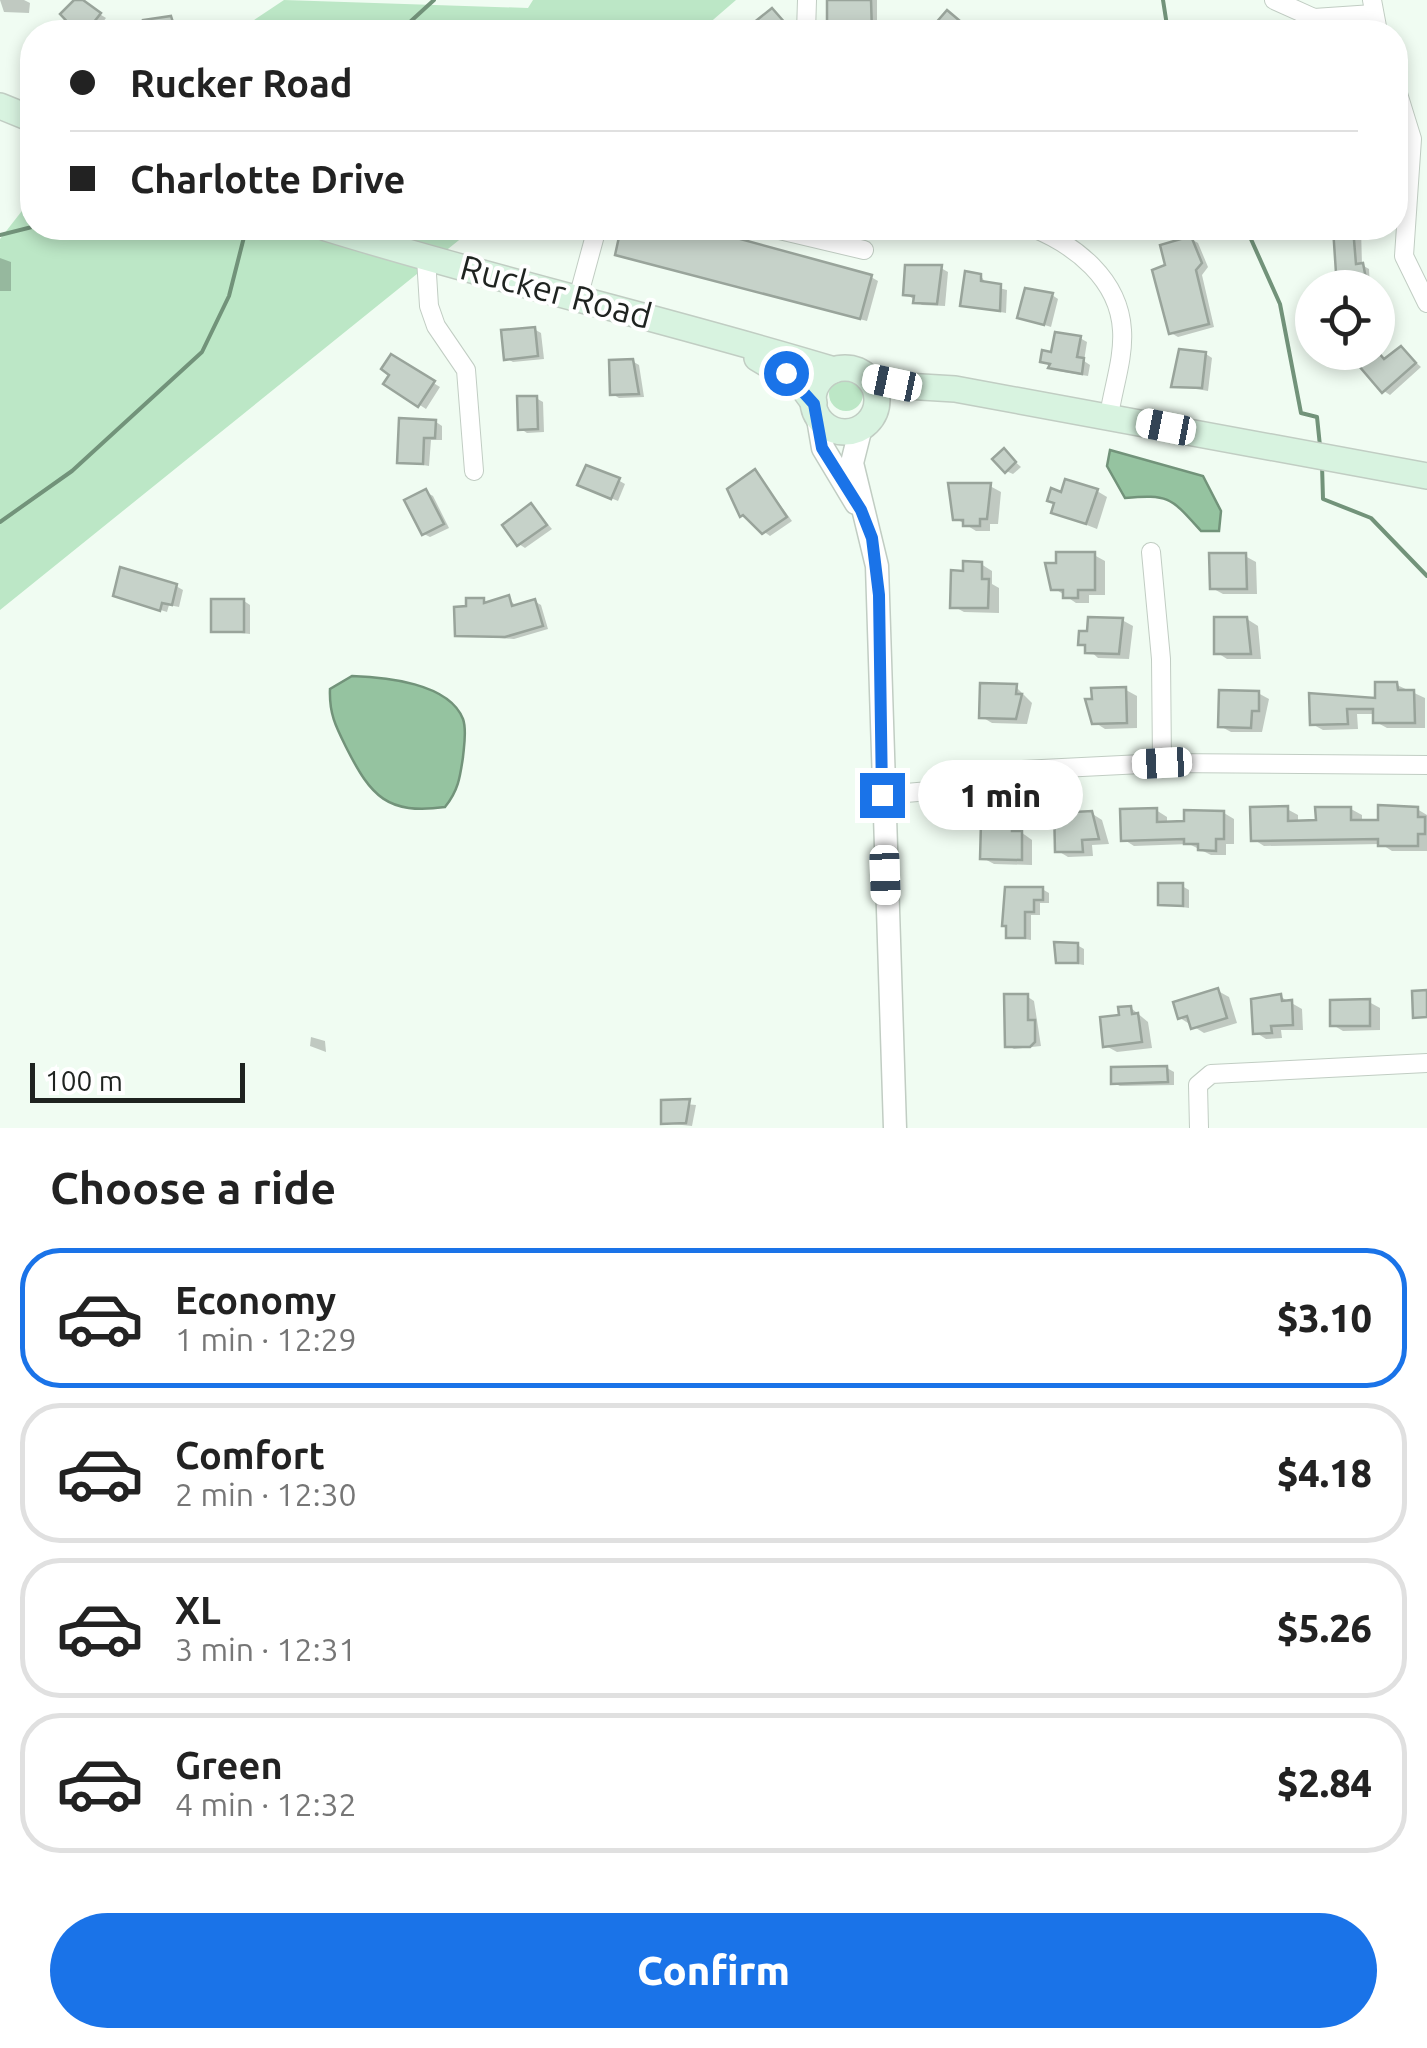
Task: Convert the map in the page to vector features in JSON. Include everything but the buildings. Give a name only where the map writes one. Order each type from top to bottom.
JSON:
[{"type":"main road","name":"Rucker Road","points":[[366,240],[727,340],[752,342],[834,370]]},
{"type":"main road","name":"Rucker Road","points":[[727,340],[792,377],[815,408]]},
{"type":"main road","points":[[981,396],[923,400],[887,409],[864,425],[838,431],[815,408],[820,380],[834,370],[848,368],[868,378],[1108,416],[1427,476]]},
{"type":"main road","points":[[864,425],[877,404],[868,378]]},
{"type":"street","points":[[1274,0],[1314,18],[1374,16]]},
{"type":"street","points":[[1408,125],[1412,138],[1408,197]]},
{"type":"street","points":[[578,298],[594,240]]},
{"type":"street","points":[[832,240],[864,250]]},
{"type":"street","points":[[1063,240],[1090,263],[1110,292],[1122,328],[1108,416]]},
{"type":"street","points":[[1405,240],[1404,256],[1427,304]]},
{"type":"street","points":[[426,258],[429,306],[468,382],[474,471]]},
{"type":"street","points":[[815,408],[822,448],[861,510]]},
{"type":"street","points":[[864,425],[852,463],[878,566],[895,1128]]},
{"type":"street","points":[[1151,552],[1161,659],[1162,763]]},
{"type":"street","points":[[882,795],[953,789],[1022,770],[1162,763],[1427,765]]},
{"type":"street","points":[[1199,1128],[1198,1084],[1211,1074],[1427,1064]]},
{"type":"shaded area","points":[[284,0],[528,8],[533,0],[736,0],[713,20],[254,20]]},
{"type":"shaded area","points":[[20,213],[20,240],[459,240],[0,610],[0,239]]},
{"type":"shaded area","points":[[846,377],[858,382],[863,394],[858,406],[846,411],[834,406],[829,394],[834,382]]},
{"type":"shaded area","points":[[1110,450],[1203,476],[1221,511],[1219,531],[1201,531],[1183,511],[1161,498],[1125,498],[1107,466]]},
{"type":"shaded area","points":[[352,676],[415,684],[456,707],[464,723],[464,748],[458,784],[445,807],[395,805],[383,799],[364,779],[340,734],[331,706],[330,689]]},
{"type":"waterway","points":[[412,20],[434,0]]},
{"type":"waterway","points":[[1163,0],[1166,20]]},
{"type":"waterway","points":[[0,235],[20,230]]},
{"type":"waterway","points":[[0,522],[72,471],[202,352],[229,296],[243,240]]},
{"type":"waterway","points":[[1251,240],[1280,304],[1301,413],[1317,417],[1320,446]]},
{"type":"waterway","points":[[1322,465],[1323,499],[1371,518],[1427,576]]},
{"type":"route","points":[[786,373],[800,384],[814,404],[822,448],[861,510],[872,538],[878,566],[882,795]]}]
